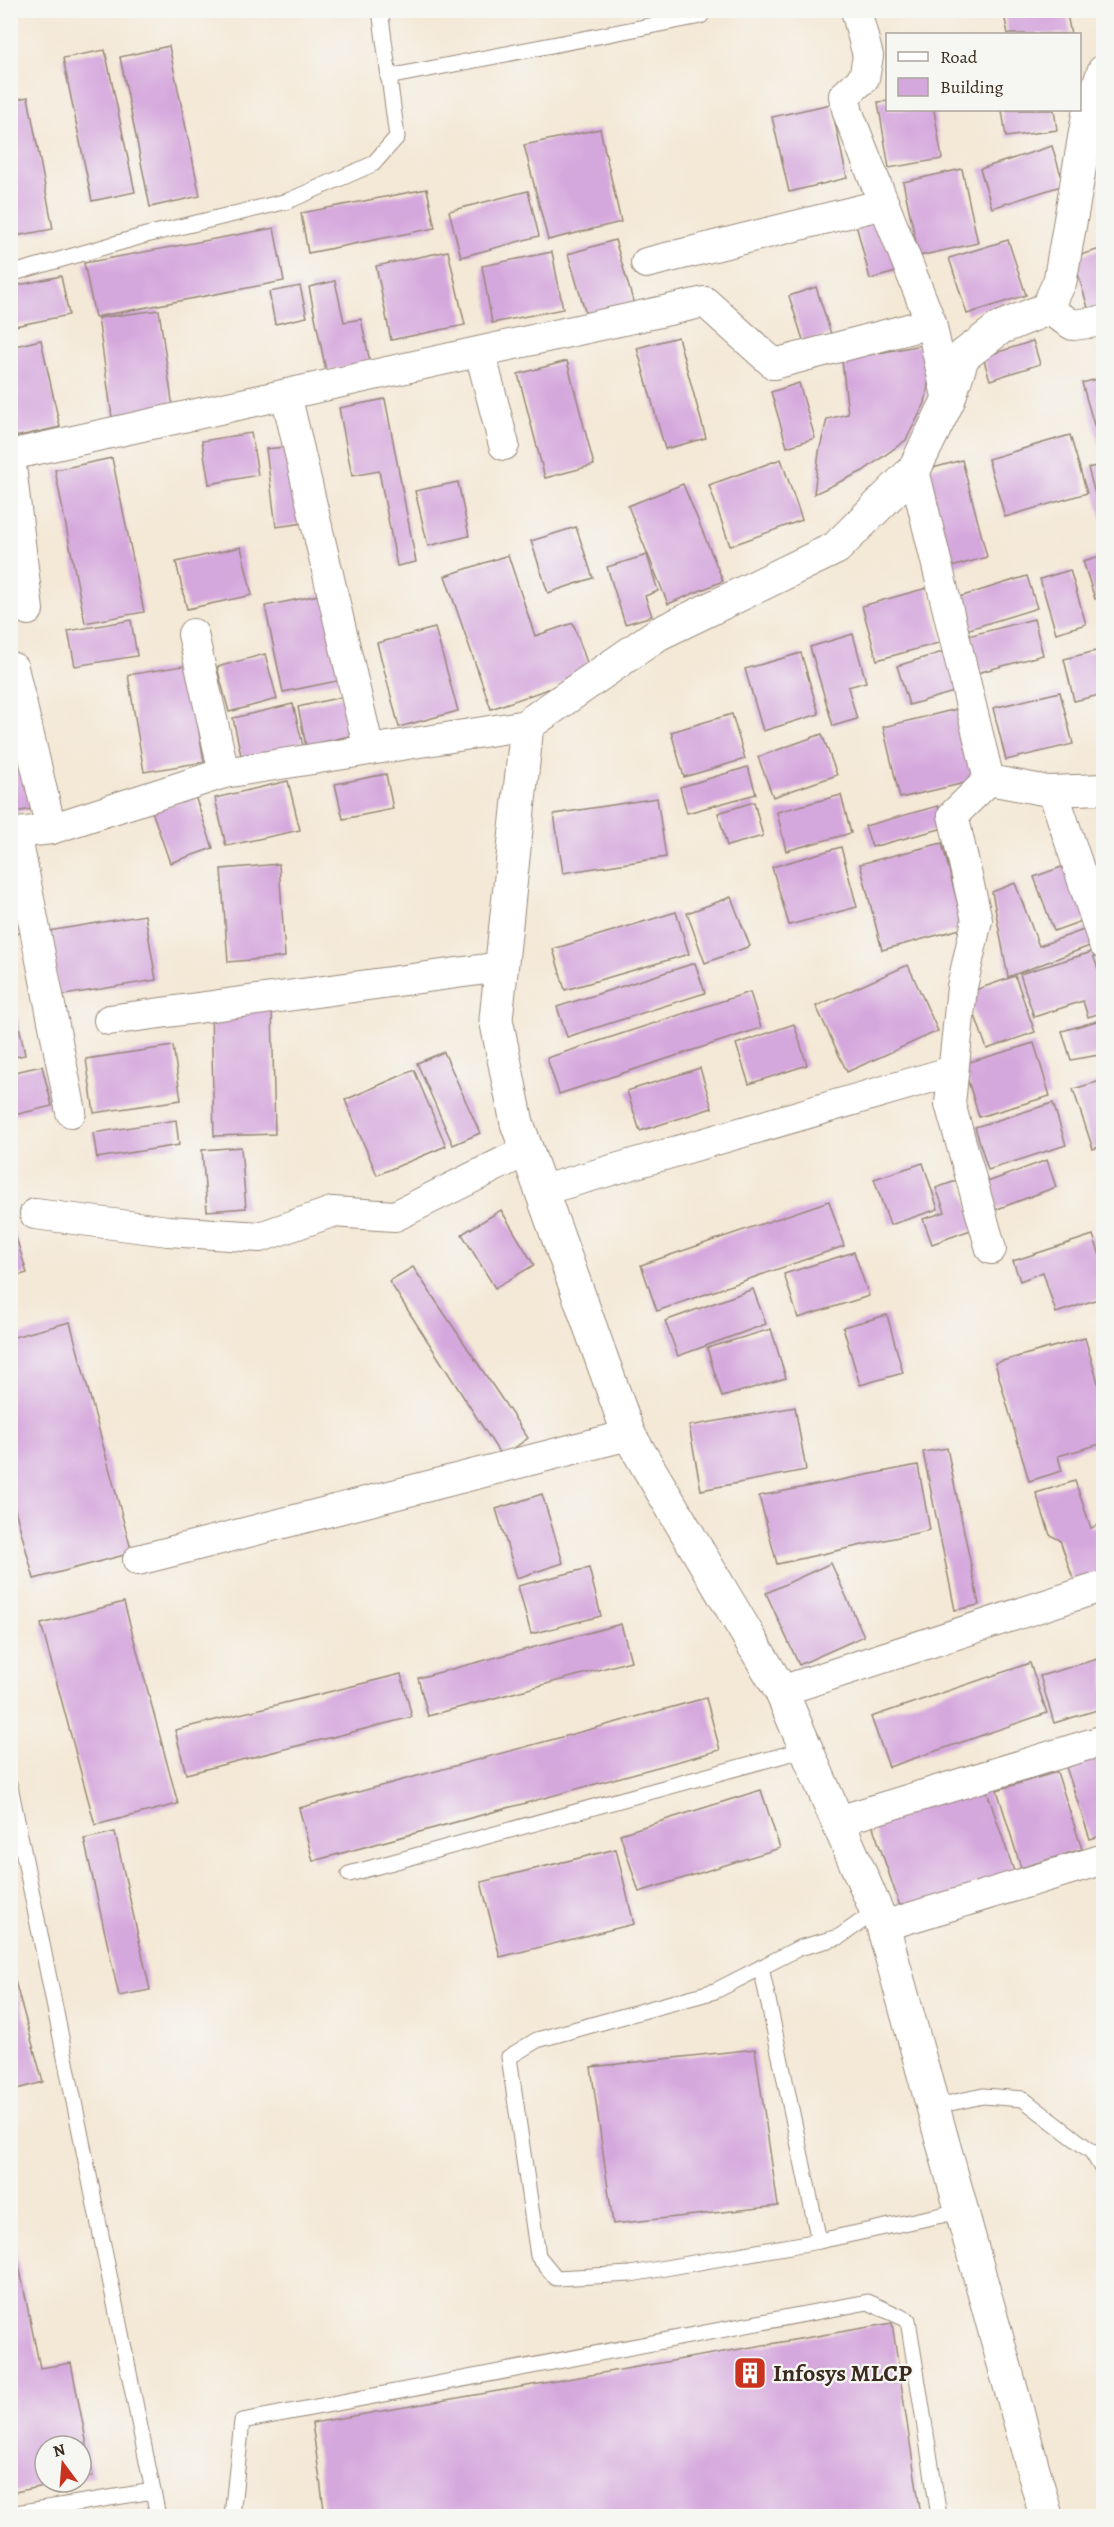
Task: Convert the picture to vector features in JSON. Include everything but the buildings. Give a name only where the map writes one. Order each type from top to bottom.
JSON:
[{"type":"street","points":[[856,10],[868,56],[864,78],[844,96],[848,113],[931,323],[948,402]]},
{"type":"street","points":[[71,1112],[13,834],[51,829],[224,773],[527,725],[658,634],[836,548],[914,470],[948,402],[963,356],[1000,328],[1047,309],[1060,281],[1089,112],[1104,71]]},
{"type":"street","points":[[646,263],[884,204]]},
{"type":"street","points":[[28,610],[10,456],[705,302],[774,364],[931,323]]},
{"type":"street","points":[[1047,309],[1073,325],[1104,321]]},
{"type":"street","points":[[480,352],[504,445]]},
{"type":"street","points":[[286,394],[369,750]]},
{"type":"street","points":[[914,470],[989,780]]},
{"type":"street","points":[[193,634],[224,773]]},
{"type":"street","points":[[13,668],[51,829]]},
{"type":"street","points":[[527,725],[496,1019],[517,1123],[543,1190],[629,1435],[781,1691],[879,1918],[1046,2517]]},
{"type":"street","points":[[989,780],[1053,791],[1104,789]]},
{"type":"street","points":[[989,780],[953,815],[977,921],[962,987],[950,1104],[991,1249]]},
{"type":"street","points":[[1053,791],[1104,944]]},
{"type":"street","points":[[109,1020],[501,967]]},
{"type":"street","points":[[543,1190],[953,1071]]},
{"type":"street","points":[[35,1214],[168,1231],[260,1238],[332,1212],[395,1216],[528,1150]]},
{"type":"street","points":[[138,1560],[629,1435]]},
{"type":"street","points":[[781,1691],[1104,1586]]},
{"type":"street","points":[[838,1821],[1104,1740]]},
{"type":"street","points":[[879,1918],[1104,1859]]},
{"type":"lane","points":[[10,274],[146,235],[288,201],[373,164],[397,137],[380,10]]},
{"type":"lane","points":[[388,76],[701,16]]},
{"type":"lane","points":[[349,1874],[806,1749]]},
{"type":"lane","points":[[10,1786],[158,2517]]},
{"type":"lane","points":[[879,1918],[839,1937],[800,1948],[715,1991],[537,2040],[509,2057],[537,2256],[556,2278],[632,2274],[819,2241],[961,2211]]},
{"type":"lane","points":[[761,1967],[819,2241]]},
{"type":"lane","points":[[932,2107],[983,2096],[1023,2099],[1092,2152],[1104,2172]]},
{"type":"lane","points":[[232,2517],[242,2421],[868,2302],[908,2320],[939,2517]]},
{"type":"lane","points":[[10,2514],[153,2491]]},
{"type":"place","name":"Infosys MLCP","points":[[750,2373]]}]
